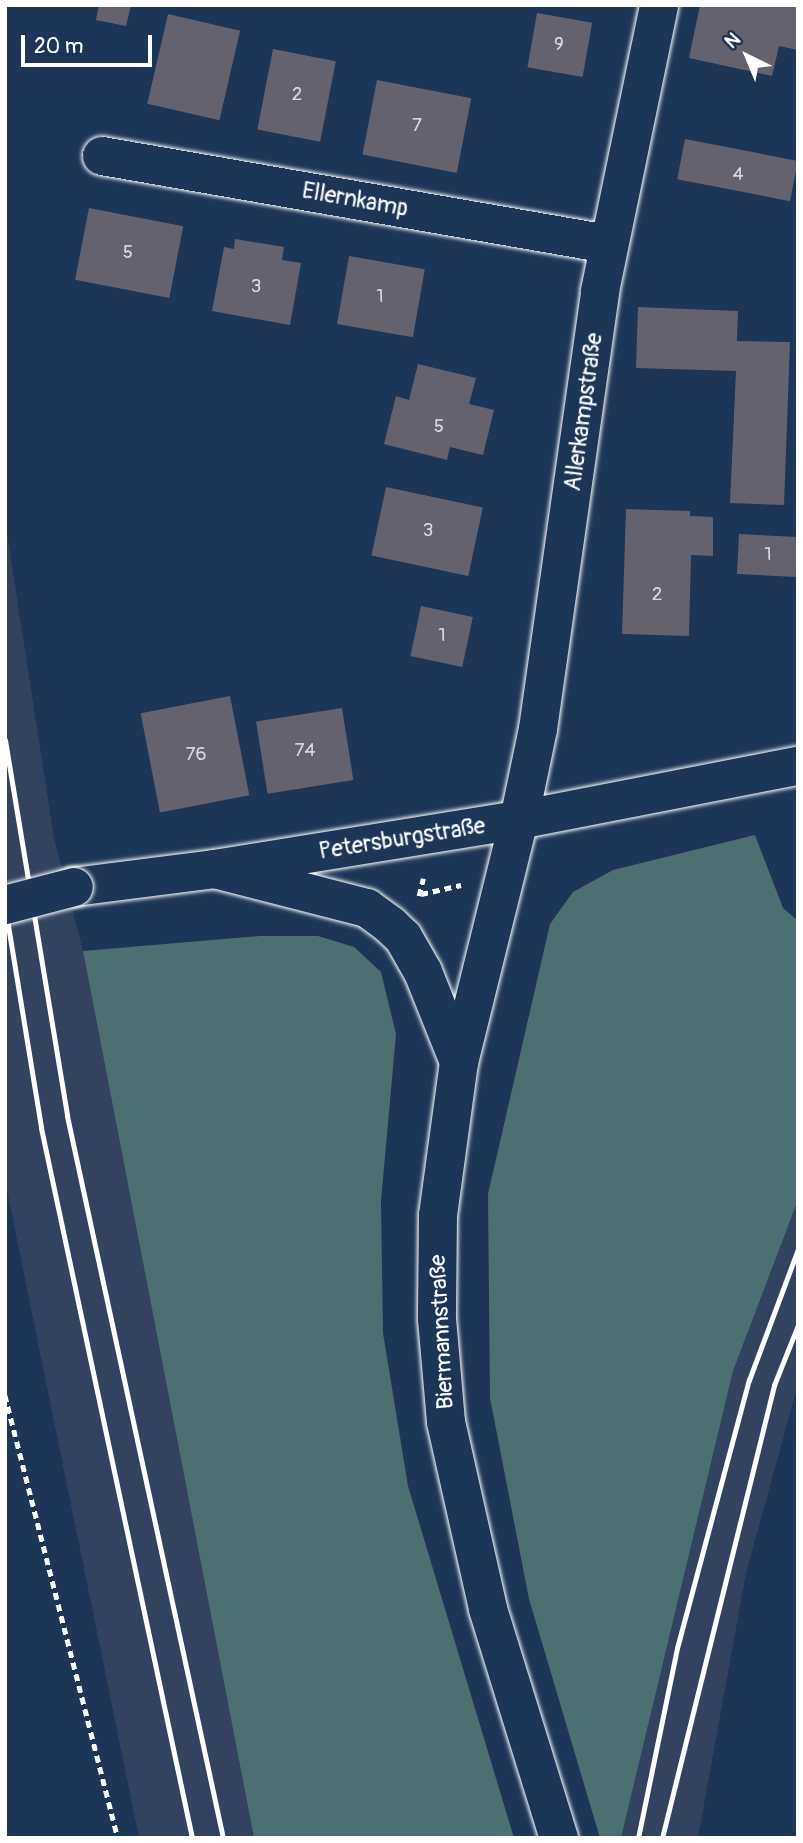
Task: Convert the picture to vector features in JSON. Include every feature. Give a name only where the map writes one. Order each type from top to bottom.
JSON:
[{"type":"street","name":"Allerkampstraße","points":[[519,820],[538,729],[608,244],[659,5]]},
{"type":"street","name":"Ellernkamp","points":[[102,156],[608,244]]},
{"type":"street","name":"Petersburgstraße","points":[[5,905],[74,887],[215,869],[519,820],[798,766]]},
{"type":"street","name":"Biermannstraße","points":[[519,820],[459,1062],[438,1215],[437,1319],[446,1422],[488,1609],[559,1838]]},
{"type":"street","points":[[215,869],[367,908],[390,925],[403,937],[423,972],[459,1062]]},
{"type":"path","points":[[390,925],[421,894],[429,835]]},
{"type":"path","points":[[5,1395],[118,1838]]},
{"type":"shaded area","points":[[5,521],[54,838],[83,951],[254,1838],[139,1838],[5,1181]]},
{"type":"shaded area","points":[[798,1200],[798,1385],[746,1573],[698,1838],[621,1838],[733,1371]]},
{"type":"green space","points":[[755,835],[783,908],[798,921],[798,1200],[733,1371],[621,1838],[600,1838],[529,1599],[490,1398],[488,1194],[550,924],[573,892],[613,870]]},
{"type":"green space","points":[[260,936],[318,936],[354,947],[381,972],[396,1034],[381,1201],[383,1333],[408,1486],[514,1838],[254,1838],[83,951]]},
{"type":"building","points":[[99,5],[131,5],[126,26],[96,20]]},
{"type":"building","points":[[700,5],[798,5],[798,50],[779,46],[772,76],[689,58]]},
{"type":"building","points":[[537,13],[592,23],[583,77],[527,67]]},
{"type":"building","points":[[168,14],[240,31],[219,120],[147,104]]},
{"type":"building","points":[[273,49],[336,61],[320,142],[257,129]]},
{"type":"building","points":[[377,80],[471,98],[457,173],[362,155]]},
{"type":"building","points":[[685,139],[798,161],[790,201],[677,179]]},
{"type":"building","points":[[89,208],[183,226],[169,298],[75,280]]},
{"type":"building","points":[[235,239],[284,247],[282,260],[301,263],[290,325],[212,311],[224,247],[234,249]]},
{"type":"building","points":[[349,256],[425,269],[413,337],[337,324]]},
{"type":"building","points":[[638,307],[738,311],[737,341],[790,342],[784,505],[730,503],[736,371],[636,368]]},
{"type":"building","points":[[418,364],[476,378],[469,404],[494,410],[483,455],[450,447],[447,460],[384,444],[396,396],[409,400]]},
{"type":"building","points":[[386,487],[483,508],[468,576],[371,555]]},
{"type":"building","points":[[626,509],[690,511],[690,516],[713,517],[713,556],[691,555],[689,636],[622,634]]},
{"type":"building","points":[[739,534],[798,537],[796,577],[737,574]]},
{"type":"building","points":[[421,606],[473,617],[462,667],[410,656]]},
{"type":"building","points":[[230,696],[249,795],[160,813],[141,713]]},
{"type":"building","points":[[342,708],[353,780],[267,794],[256,722]]},
{"type":"railway","points":[[5,740],[67,1116],[223,1838]]},
{"type":"railway","points":[[5,907],[41,1128],[192,1838]]},
{"type":"railway","points":[[638,1838],[677,1648],[749,1380],[798,1249]]},
{"type":"railway","points":[[662,1838],[774,1385],[798,1325]]}]
